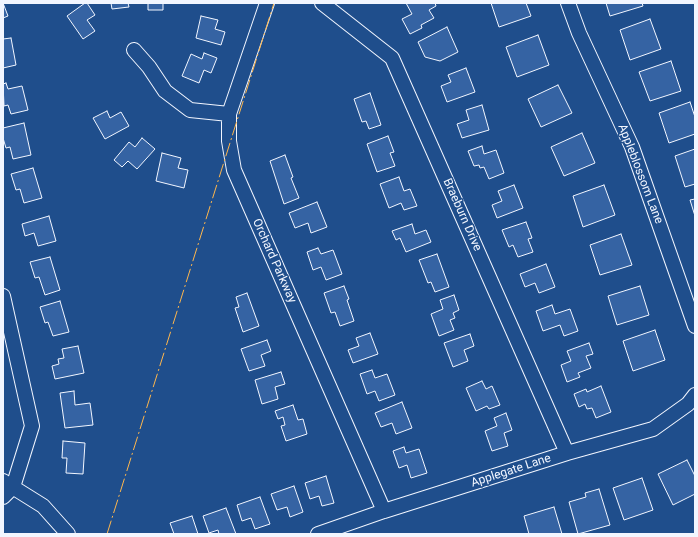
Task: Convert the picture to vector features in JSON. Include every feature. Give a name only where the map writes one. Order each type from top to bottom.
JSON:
[{"type":"street","name":"Orchard Parkway","points":[[267,3],[229,114],[229,141],[234,170],[384,511]]},
{"type":"street","name":"Braeburn Drive","points":[[322,3],[392,58],[567,453]]},
{"type":"street","name":"Appleblossom Lane","points":[[568,3],[578,33],[632,147],[695,326]]},
{"type":"street","points":[[134,50],[149,67],[165,91],[190,110],[229,114]]},
{"type":"street","points":[[3,296],[32,426],[3,497]]},
{"type":"street","name":"Applegate Lane","points":[[318,534],[384,511],[567,453],[653,429],[688,404],[695,395]]},
{"type":"street","points":[[8,484],[43,506],[68,534]]},
{"type":"building","points":[[3,3],[8,16],[3,18]]},
{"type":"building","points":[[87,3],[95,15],[87,20],[95,31],[83,39],[67,16]]},
{"type":"building","points":[[111,3],[128,3],[129,7],[112,9]]},
{"type":"building","points":[[148,3],[163,3],[163,10],[148,10]]},
{"type":"building","points":[[406,3],[435,3],[436,6],[429,10],[434,18],[421,25],[422,28],[410,34],[402,19],[412,14]]},
{"type":"building","points":[[491,3],[526,3],[531,16],[499,27]]},
{"type":"building","points":[[606,3],[642,3],[643,6],[610,16]]},
{"type":"building","points":[[201,16],[218,20],[215,29],[225,32],[221,45],[196,38]]},
{"type":"building","points":[[650,19],[661,49],[630,60],[620,30]]},
{"type":"building","points":[[447,27],[458,52],[440,61],[425,57],[418,42]]},
{"type":"building","points":[[538,35],[549,65],[517,77],[506,47]]},
{"type":"building","points":[[11,38],[16,65],[3,68],[3,39]]},
{"type":"building","points":[[204,53],[217,58],[211,73],[204,70],[199,83],[182,76],[191,54],[202,59]]},
{"type":"building","points":[[671,61],[681,91],[650,101],[639,72]]},
{"type":"building","points":[[466,68],[475,92],[447,102],[441,86],[451,82],[448,75]]},
{"type":"building","points":[[6,83],[8,89],[22,86],[28,110],[11,114],[8,105],[4,106],[3,84]]},
{"type":"building","points":[[558,85],[572,113],[541,127],[528,99]]},
{"type":"building","points":[[370,93],[381,125],[369,129],[366,121],[362,122],[354,99]]},
{"type":"building","points":[[690,102],[695,117],[695,134],[669,143],[659,113]]},
{"type":"building","points":[[482,105],[489,130],[462,138],[457,124],[469,120],[466,110]]},
{"type":"building","points":[[107,111],[110,118],[121,112],[129,126],[105,139],[93,118]]},
{"type":"building","points":[[24,123],[31,155],[13,159],[10,147],[6,148],[3,138],[3,128]]},
{"type":"building","points":[[582,133],[595,163],[564,176],[551,147]]},
{"type":"building","points":[[388,136],[394,152],[390,153],[395,166],[377,172],[367,144]]},
{"type":"building","points":[[142,138],[155,149],[137,169],[128,161],[122,167],[114,160],[129,142],[135,147]]},
{"type":"building","points":[[482,146],[484,154],[496,150],[504,173],[489,179],[484,167],[480,168],[479,165],[474,166],[468,151]]},
{"type":"building","points":[[695,149],[695,184],[685,187],[675,156]]},
{"type":"building","points":[[162,153],[181,158],[178,168],[188,170],[184,188],[156,181]]},
{"type":"building","points":[[285,155],[293,177],[291,178],[299,198],[284,204],[270,161]]},
{"type":"building","points":[[33,168],[42,198],[24,203],[20,189],[16,190],[11,174]]},
{"type":"building","points":[[399,177],[404,191],[410,189],[417,206],[404,210],[401,203],[389,208],[380,184]]},
{"type":"building","points":[[514,185],[523,208],[497,218],[492,205],[502,201],[498,191]]},
{"type":"building","points":[[604,185],[615,215],[583,227],[573,196]]},
{"type":"building","points":[[695,199],[695,216],[690,200]]},
{"type":"building","points":[[317,202],[327,227],[311,233],[308,223],[295,228],[289,213]]},
{"type":"building","points":[[49,216],[56,241],[38,246],[34,233],[25,236],[22,224]]},
{"type":"building","points":[[526,222],[532,238],[528,239],[533,252],[518,257],[513,245],[509,247],[502,230]]},
{"type":"building","points":[[412,224],[415,234],[426,230],[431,242],[406,252],[400,238],[396,240],[392,231]]},
{"type":"building","points":[[621,234],[632,265],[600,275],[590,245]]},
{"type":"building","points":[[318,248],[321,254],[333,250],[342,274],[326,280],[321,267],[313,270],[307,252]]},
{"type":"building","points":[[437,254],[449,287],[435,292],[431,282],[428,283],[419,260]]},
{"type":"building","points":[[50,257],[60,290],[45,295],[39,277],[35,278],[30,262]]},
{"type":"building","points":[[546,264],[555,287],[539,293],[535,283],[525,287],[520,274]]},
{"type":"building","points":[[344,286],[349,299],[347,300],[354,321],[340,326],[335,312],[331,313],[324,293]]},
{"type":"building","points":[[640,286],[649,315],[617,325],[608,296]]},
{"type":"building","points":[[247,293],[259,326],[243,332],[235,308],[239,307],[236,297]]},
{"type":"building","points":[[454,295],[459,310],[453,313],[455,318],[450,320],[454,330],[439,336],[431,314],[443,309],[440,300]]},
{"type":"building","points":[[60,301],[69,332],[53,336],[48,322],[45,323],[40,307]]},
{"type":"building","points":[[552,305],[555,314],[570,309],[578,331],[564,336],[560,325],[543,331],[536,311]]},
{"type":"building","points":[[655,330],[665,360],[633,371],[623,341]]},
{"type":"building","points":[[370,333],[378,354],[353,363],[348,350],[359,346],[356,338]]},
{"type":"building","points":[[470,334],[474,346],[464,350],[468,361],[453,367],[444,343]]},
{"type":"building","points":[[267,340],[271,351],[261,355],[265,366],[249,371],[241,349]]},
{"type":"building","points":[[589,343],[593,354],[586,356],[591,368],[578,373],[580,377],[567,382],[561,365],[571,361],[567,351]]},
{"type":"building","points":[[78,346],[84,373],[55,379],[52,366],[59,364],[58,359],[64,358],[62,349]]},
{"type":"building","points":[[372,370],[375,378],[387,374],[395,395],[379,401],[375,391],[367,394],[360,374]]},
{"type":"building","points":[[281,372],[285,384],[275,387],[278,399],[262,404],[255,380]]},
{"type":"building","points":[[482,381],[486,389],[492,386],[500,405],[489,409],[487,406],[476,411],[466,388]]},
{"type":"building","points":[[601,386],[611,412],[596,418],[592,408],[587,409],[585,404],[579,407],[574,394],[586,389],[587,392]]},
{"type":"building","points":[[74,391],[75,405],[90,403],[93,425],[65,428],[60,393]]},
{"type":"building","points":[[402,402],[412,428],[396,434],[392,423],[381,427],[375,413]]},
{"type":"building","points":[[293,405],[298,420],[303,419],[307,434],[286,441],[281,426],[285,425],[283,417],[278,419],[275,411]]},
{"type":"building","points":[[506,413],[512,430],[504,433],[508,446],[492,451],[485,431],[497,426],[494,418]]},
{"type":"building","points":[[63,441],[85,443],[83,474],[66,473],[67,458],[62,458]]},
{"type":"building","points":[[404,447],[406,453],[419,449],[427,473],[411,478],[407,465],[399,468],[393,451]]},
{"type":"building","points":[[687,460],[695,476],[695,494],[673,505],[658,474]]},
{"type":"building","points":[[326,476],[334,503],[322,506],[319,496],[310,499],[305,483]]},
{"type":"building","points":[[642,478],[653,510],[624,520],[613,488]]},
{"type":"building","points":[[294,486],[303,512],[290,517],[287,507],[277,510],[271,494]]},
{"type":"building","points":[[599,489],[610,525],[578,534],[569,502],[586,497],[585,493]]},
{"type":"building","points":[[260,497],[270,524],[255,529],[251,518],[242,521],[237,505]]},
{"type":"building","points":[[554,507],[562,534],[529,534],[524,516]]},
{"type":"building","points":[[226,508],[236,534],[219,534],[218,530],[209,533],[203,516]]},
{"type":"building","points":[[192,516],[198,534],[174,534],[170,523]]},
{"type":"power","points":[[107,534],[274,3]]}]
